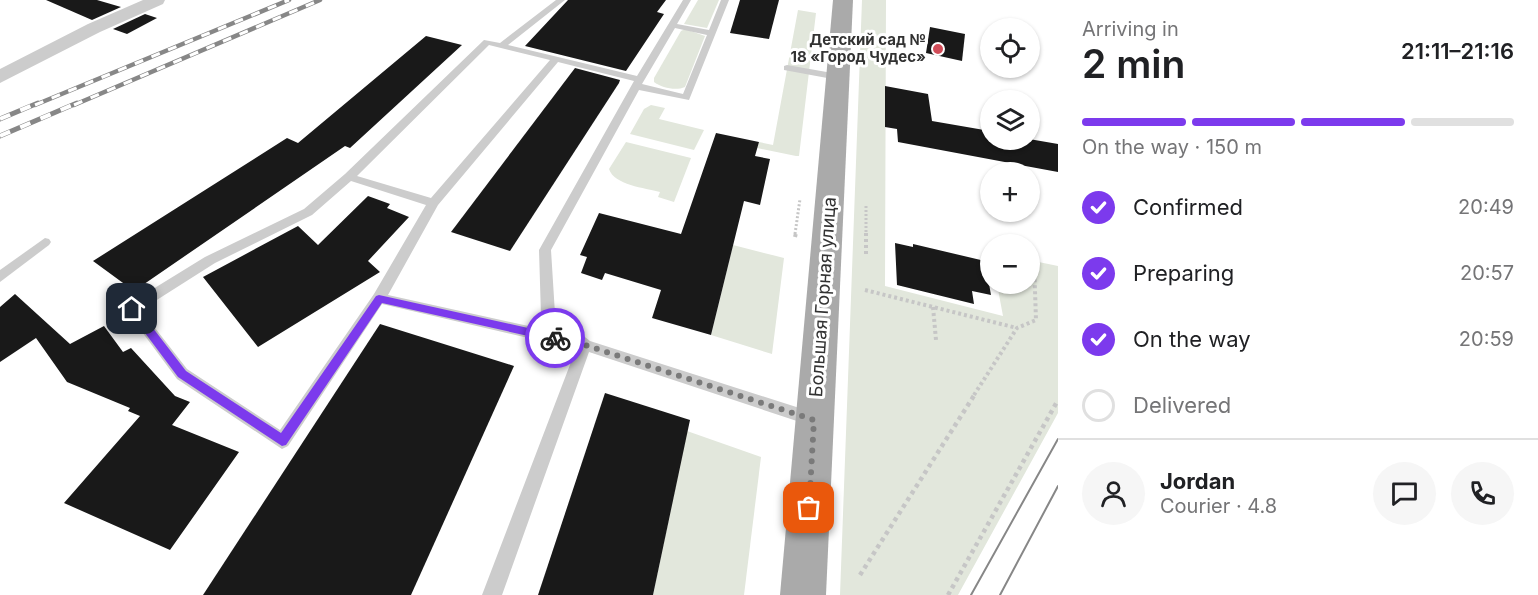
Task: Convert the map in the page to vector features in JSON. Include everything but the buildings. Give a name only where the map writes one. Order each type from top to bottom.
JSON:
[{"type":"main road","name":"Большая Горная улица","points":[[803,595],[843,0]]},
{"type":"street","points":[[0,77],[94,28],[157,0]]},
{"type":"lane","points":[[502,45],[561,0]]},
{"type":"lane","points":[[585,345],[548,316],[545,250],[687,0]]},
{"type":"lane","points":[[556,59],[433,202],[379,298],[282,441],[182,374],[132,309],[210,260],[308,212],[349,177],[487,42],[556,59],[686,98],[725,0]]},
{"type":"lane","points":[[672,25],[712,33]]},
{"type":"lane","points":[[787,68],[838,77]]},
{"type":"lane","points":[[349,177],[433,202]]},
{"type":"lane","points":[[0,277],[45,242]]},
{"type":"lane","points":[[379,298],[585,345],[814,420]]},
{"type":"lane","points":[[492,595],[585,345]]},
{"type":"path","points":[[866,206],[866,256]]},
{"type":"path","points":[[795,237],[798,210]]},
{"type":"path","points":[[865,290],[1017,328]]},
{"type":"path","points":[[860,575],[1017,328],[1036,320],[1035,294]]},
{"type":"path","points":[[933,307],[936,340]]},
{"type":"path","points":[[948,595],[1058,400]]},
{"type":"shaded area","points":[[698,0],[719,0],[707,28],[684,24]]},
{"type":"shaded area","points":[[862,0],[886,0],[885,286],[1003,316],[999,294],[1040,294],[1040,262],[1058,266],[1058,413],[958,595],[840,595]]},
{"type":"shaded area","points":[[798,10],[816,13],[799,156],[796,156],[757,148],[759,142],[773,145]]},
{"type":"shaded area","points":[[685,29],[705,36],[685,87],[673,89],[661,86],[654,82],[654,78],[681,31]]},
{"type":"shaded area","points":[[651,105],[665,108],[659,119],[704,130],[694,150],[630,134],[644,109]]},
{"type":"shaded area","points":[[626,142],[691,158],[674,202],[658,197],[660,192],[623,182],[612,174],[609,169]]},
{"type":"shaded area","points":[[733,245],[784,258],[772,354],[711,335]]},
{"type":"shaded area","points":[[687,431],[761,457],[744,595],[653,595]]},
{"type":"tram line","points":[[971,595],[1058,439]]},
{"type":"tram line","points":[[1000,595],[1058,486]]},
{"type":"railway","points":[[35,105],[289,0]]},
{"type":"railway","points":[[74,105],[320,0]]},
{"type":"railway","points":[[0,119],[38,103]]},
{"type":"railway","points":[[0,136],[77,103]]},
{"type":"way so far","points":[[555,338],[585,345],[699,381],[814,420],[809,508]]},
{"type":"place","name":"Детский сад № 18 «Город Чудес»","points":[[938,49]]},
{"type":"route","points":[[132,309],[182,374],[282,441],[379,298],[555,338]]}]
